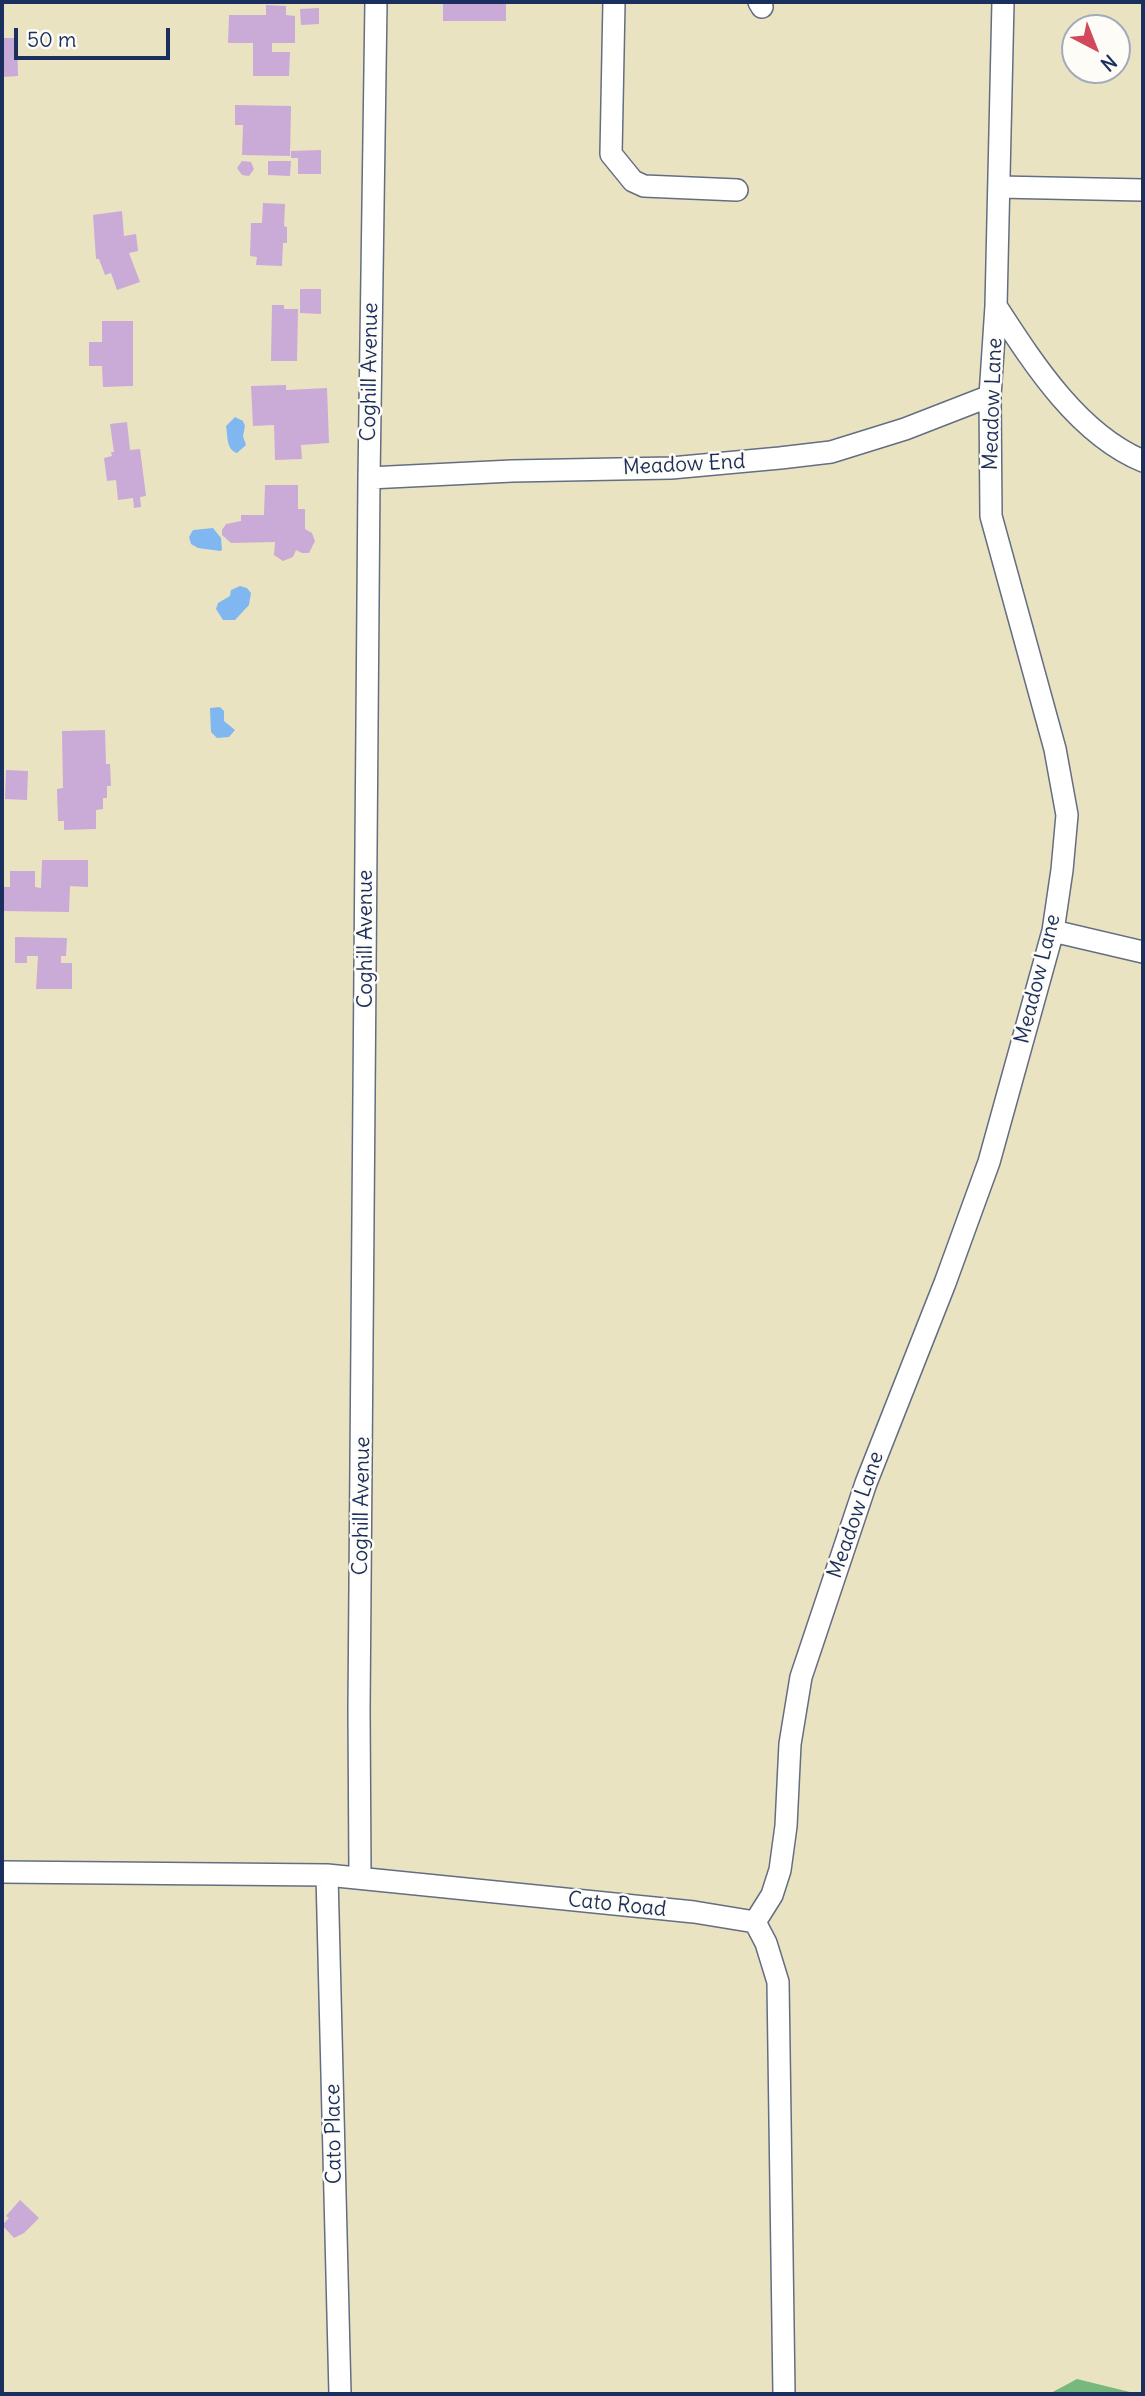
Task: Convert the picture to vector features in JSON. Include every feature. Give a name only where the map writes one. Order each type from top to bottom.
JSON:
[{"type":"street","name":"Coghill Avenue","points":[[360,1877],[369,478],[376,2]]},
{"type":"street","points":[[614,2],[611,154],[633,181],[644,186],[737,190]]},
{"type":"street","name":"Meadow Lane","points":[[755,1922],[772,1895],[780,1870],[786,1826],[790,1744],[801,1677],[866,1483],[945,1283],[989,1162],[1053,931],[1067,815],[1055,748],[991,516],[990,396],[996,306],[1003,2]]},
{"type":"street","points":[[999,187],[1143,190]]},
{"type":"street","points":[[996,306],[1052,388],[1087,425],[1134,458],[1143,461]]},
{"type":"street","name":"Meadow End","points":[[369,478],[512,471],[671,468],[780,458],[844,448],[905,429],[990,396]]},
{"type":"street","points":[[1053,931],[1143,953]]},
{"type":"street","name":"Cato Road","points":[[2,1872],[327,1874],[694,1912],[755,1922]]},
{"type":"street","name":"Cato Place","points":[[327,1874],[340,2394]]},
{"type":"street","points":[[755,1922],[766,1943],[778,1982],[784,2394]]},
{"type":"green space","points":[[1077,2379],[1138,2394],[1049,2394]]},
{"type":"water","points":[[235,417],[243,421],[245,426],[243,436],[246,445],[237,453],[229,446],[226,426]]},
{"type":"water","points":[[213,528],[221,538],[222,550],[198,548],[191,544],[189,537],[193,530]]},
{"type":"water","points":[[240,586],[251,593],[249,605],[235,620],[223,620],[216,609],[218,603],[230,596],[231,590]]},
{"type":"water","points":[[220,707],[224,711],[224,721],[235,730],[229,737],[217,738],[211,732],[210,708]]},
{"type":"building","points":[[443,2],[506,2],[506,21],[443,21]]},
{"type":"building","points":[[266,5],[286,6],[286,15],[295,16],[295,43],[272,43],[272,52],[290,52],[289,76],[253,76],[253,43],[228,43],[229,15],[266,15]]},
{"type":"building","points":[[319,8],[319,24],[301,25],[300,9]]},
{"type":"building","points":[[2,38],[17,38],[18,76],[2,77]]},
{"type":"building","points":[[235,105],[291,106],[290,156],[242,155],[243,125],[235,125]]},
{"type":"building","points":[[321,150],[321,174],[298,174],[298,158],[291,158],[291,151]]},
{"type":"building","points":[[242,161],[251,162],[254,169],[249,176],[242,175],[237,168]]},
{"type":"building","points":[[268,161],[291,161],[290,176],[268,175]]},
{"type":"building","points":[[263,203],[285,204],[284,226],[287,227],[287,243],[283,243],[282,266],[256,265],[257,257],[250,256],[251,223],[262,223]]},
{"type":"building","points":[[122,211],[124,236],[136,234],[138,251],[129,253],[140,282],[117,290],[111,273],[105,275],[99,259],[96,259],[93,215]]},
{"type":"building","points":[[300,289],[321,289],[321,314],[300,313]]},
{"type":"building","points":[[272,305],[284,305],[284,309],[298,309],[297,361],[271,361]]},
{"type":"building","points":[[102,321],[133,321],[133,386],[103,387],[102,366],[89,366],[89,342],[102,342]]},
{"type":"building","points":[[286,385],[286,390],[327,388],[329,443],[301,445],[302,459],[275,460],[274,425],[253,426],[251,386]]},
{"type":"building","points":[[127,422],[130,450],[140,449],[146,496],[140,497],[141,507],[134,508],[133,498],[118,500],[116,480],[107,481],[104,458],[112,456],[111,452],[114,452],[110,424]]},
{"type":"building","points":[[265,485],[298,485],[298,509],[305,509],[305,529],[312,533],[315,541],[309,553],[296,550],[293,557],[283,561],[274,555],[275,542],[231,543],[222,535],[226,524],[241,521],[241,515],[264,515]]},
{"type":"building","points":[[105,730],[106,764],[110,764],[111,786],[107,786],[103,809],[96,810],[96,829],[64,830],[64,821],[58,821],[57,789],[63,788],[62,731]]},
{"type":"building","points":[[6,770],[28,771],[27,800],[5,799]]},
{"type":"building","points":[[42,860],[88,860],[88,887],[70,886],[69,912],[2,911],[2,887],[10,887],[10,871],[35,871],[35,887],[41,888]]},
{"type":"building","points":[[15,937],[67,938],[66,956],[61,956],[61,963],[72,963],[72,989],[36,989],[38,956],[27,956],[27,963],[15,963]]},
{"type":"building","points":[[20,2200],[39,2218],[24,2233],[14,2238],[2,2225]]}]
